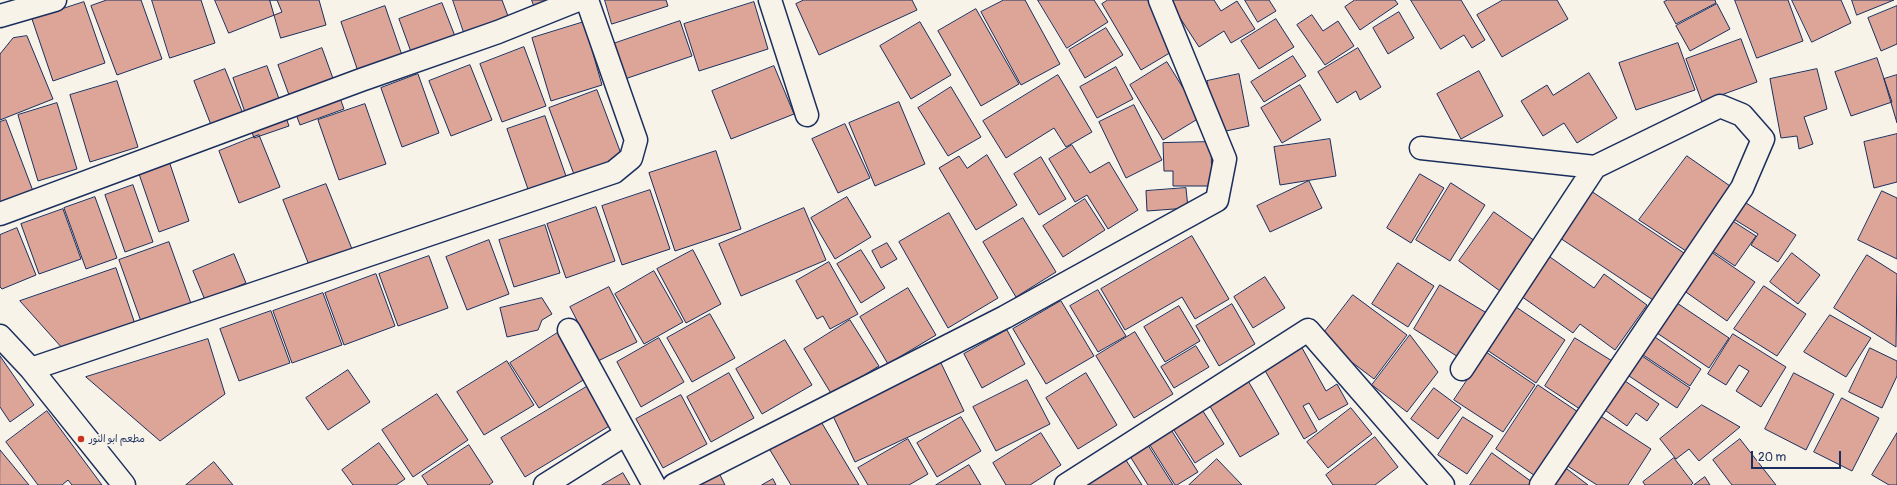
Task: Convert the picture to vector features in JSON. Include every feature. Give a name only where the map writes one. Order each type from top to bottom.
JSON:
[{"type":"street","points":[[0,16],[55,0]]},
{"type":"street","points":[[0,214],[361,80],[498,32],[578,0]]},
{"type":"street","points":[[31,369],[614,172],[631,158],[636,140],[586,0]]},
{"type":"street","points":[[770,0],[807,115]]},
{"type":"street","points":[[674,485],[1005,317],[1217,200],[1225,159],[1160,0]]},
{"type":"street","points":[[1462,369],[1595,167],[1720,106],[1742,115],[1763,139],[1742,188],[1541,485]]},
{"type":"street","points":[[1421,148],[1595,167]]},
{"type":"street","points":[[570,330],[654,485]]},
{"type":"street","points":[[1066,485],[1308,330],[1443,485]]},
{"type":"street","points":[[0,336],[31,369],[124,485]]},
{"type":"street","points":[[545,485],[626,434]]},
{"type":"building","points":[[107,0],[141,0],[162,59],[117,75],[91,6]]},
{"type":"building","points":[[152,0],[201,0],[215,43],[170,58]]},
{"type":"building","points":[[215,0],[277,0],[282,12],[229,33]]},
{"type":"building","points":[[270,0],[319,0],[326,25],[281,38]]},
{"type":"building","points":[[453,0],[502,0],[515,35],[470,50]]},
{"type":"building","points":[[532,0],[567,0],[536,11]]},
{"type":"building","points":[[605,0],[666,0],[668,6],[612,24]]},
{"type":"building","points":[[804,0],[912,0],[917,10],[819,55],[796,4]]},
{"type":"building","points":[[1004,0],[1025,0],[1060,64],[1021,85],[981,12]]},
{"type":"building","points":[[1038,0],[1094,0],[1108,22],[1067,48]]},
{"type":"building","points":[[1108,0],[1150,0],[1178,48],[1141,70],[1102,4]]},
{"type":"building","points":[[1214,0],[1221,11],[1237,1],[1255,29],[1231,43],[1224,31],[1199,47],[1169,1]]},
{"type":"building","points":[[1245,0],[1269,0],[1276,11],[1258,22]]},
{"type":"building","points":[[1355,0],[1395,0],[1398,4],[1360,30],[1345,7]]},
{"type":"building","points":[[1411,0],[1461,0],[1485,40],[1472,48],[1464,35],[1441,49]]},
{"type":"building","points":[[1503,0],[1557,0],[1568,19],[1502,57],[1477,15]]},
{"type":"building","points":[[1668,0],[1715,0],[1716,3],[1676,24],[1664,2]]},
{"type":"building","points":[[1735,0],[1788,0],[1803,41],[1757,58]]},
{"type":"building","points":[[1792,0],[1841,0],[1851,23],[1812,42]]},
{"type":"building","points":[[1852,0],[1894,0],[1857,15]]},
{"type":"building","points":[[84,2],[105,63],[53,81],[32,19]]},
{"type":"building","points":[[754,2],[768,49],[699,71],[684,24]]},
{"type":"building","points":[[442,3],[462,54],[418,71],[399,19]]},
{"type":"building","points":[[1717,4],[1730,29],[1690,51],[1676,26]]},
{"type":"building","points":[[385,6],[405,64],[361,80],[341,22]]},
{"type":"building","points":[[1897,6],[1897,44],[1881,51],[1868,18]]},
{"type":"building","points":[[976,9],[1019,84],[981,106],[938,31]]},
{"type":"building","points":[[1399,12],[1414,38],[1388,54],[1373,28]]},
{"type":"building","points":[[1312,15],[1323,31],[1338,21],[1354,46],[1325,65],[1297,25]]},
{"type":"building","points":[[1276,19],[1294,47],[1259,69],[1241,41]]},
{"type":"building","points":[[680,21],[692,56],[622,80],[610,45]]},
{"type":"building","points":[[584,22],[602,85],[551,101],[532,38]]},
{"type":"building","points":[[920,22],[951,75],[911,99],[880,46]]},
{"type":"building","points":[[1106,28],[1123,55],[1085,78],[1069,50]]},
{"type":"building","points":[[27,36],[53,99],[0,120],[0,54],[13,38]]},
{"type":"building","points":[[1741,39],[1757,82],[1702,102],[1686,59]]},
{"type":"building","points":[[1678,43],[1695,90],[1636,110],[1619,63]]},
{"type":"building","points":[[524,47],[546,106],[502,122],[480,64]]},
{"type":"building","points":[[322,48],[344,109],[300,125],[278,65]]},
{"type":"building","points":[[1358,48],[1381,87],[1360,100],[1356,91],[1337,103],[1318,72]]},
{"type":"building","points":[[1293,56],[1306,76],[1264,102],[1251,82]]},
{"type":"building","points":[[1877,58],[1892,102],[1851,116],[1835,72]]},
{"type":"building","points":[[1167,62],[1201,117],[1163,140],[1130,85]]},
{"type":"building","points":[[470,65],[492,120],[451,136],[429,81]]},
{"type":"building","points":[[267,66],[289,126],[254,138],[233,78]]},
{"type":"building","points":[[774,66],[794,114],[731,139],[712,91]]},
{"type":"building","points":[[1116,67],[1133,99],[1097,118],[1080,87]]},
{"type":"building","points":[[225,69],[250,131],[218,143],[194,81]]},
{"type":"building","points":[[1817,69],[1827,109],[1804,117],[1813,144],[1799,149],[1797,136],[1781,138],[1770,79]]},
{"type":"building","points":[[1479,71],[1503,116],[1461,139],[1437,94]]},
{"type":"building","points":[[1589,73],[1617,118],[1577,143],[1564,123],[1543,136],[1521,101],[1547,85],[1553,95]]},
{"type":"building","points":[[418,74],[439,133],[402,147],[381,88]]},
{"type":"building","points":[[1239,74],[1249,126],[1217,133],[1207,81]]},
{"type":"building","points":[[1058,75],[1092,132],[1066,147],[1054,128],[1006,158],[983,121]]},
{"type":"building","points":[[1897,75],[1897,123],[1884,79]]},
{"type":"building","points":[[117,81],[138,147],[90,162],[70,95]]},
{"type":"building","points":[[1300,85],[1321,120],[1282,143],[1261,108]]},
{"type":"building","points":[[951,87],[981,137],[948,156],[918,108]]},
{"type":"building","points":[[597,90],[623,159],[575,177],[549,108]]},
{"type":"building","points":[[899,102],[925,164],[875,186],[849,123]]},
{"type":"building","points":[[57,103],[77,169],[38,181],[18,115]]},
{"type":"building","points":[[365,104],[386,164],[339,180],[318,120]]},
{"type":"building","points":[[1134,105],[1162,160],[1126,178],[1099,122]]},
{"type":"building","points":[[545,116],[567,179],[529,192],[507,129]]},
{"type":"building","points":[[6,120],[33,191],[0,203],[0,122]]},
{"type":"building","points":[[845,124],[870,178],[838,193],[812,139]]},
{"type":"building","points":[[1897,134],[1897,182],[1874,188],[1864,142]]},
{"type":"building","points":[[259,135],[280,187],[239,203],[219,151]]},
{"type":"building","points":[[1330,139],[1336,176],[1280,185],[1274,147]]},
{"type":"building","points":[[1211,142],[1212,186],[1173,186],[1173,171],[1164,171],[1163,143]]},
{"type":"building","points":[[1072,145],[1090,173],[1109,162],[1138,210],[1108,229],[1087,195],[1075,202],[1049,159]]},
{"type":"building","points":[[716,151],[741,229],[675,251],[649,173]]},
{"type":"building","points":[[987,155],[1017,205],[976,230],[939,168],[959,156],[967,168]]},
{"type":"building","points":[[1687,156],[1730,186],[1686,251],[1639,220]]},
{"type":"building","points":[[1041,157],[1066,199],[1039,215],[1014,174]]},
{"type":"building","points":[[169,161],[189,221],[159,232],[138,171]]},
{"type":"building","points":[[1420,174],[1444,188],[1411,243],[1387,228]]},
{"type":"building","points":[[1309,181],[1322,208],[1270,232],[1257,206]]},
{"type":"building","points":[[1451,183],[1485,205],[1450,261],[1416,240]]},
{"type":"building","points":[[326,184],[352,249],[309,265],[283,200]]},
{"type":"building","points":[[133,185],[153,242],[125,252],[105,195]]},
{"type":"building","points":[[1186,188],[1188,208],[1147,211],[1146,191]]},
{"type":"building","points":[[650,190],[670,249],[622,265],[602,206]]},
{"type":"building","points":[[1591,191],[1690,257],[1659,304],[1560,238]]},
{"type":"building","points":[[1882,191],[1897,198],[1897,259],[1858,240]]},
{"type":"building","points":[[95,197],[117,258],[86,269],[64,208]]},
{"type":"building","points":[[847,197],[871,237],[835,259],[811,218]]},
{"type":"building","points":[[1085,199],[1105,230],[1063,257],[1043,226]]},
{"type":"building","points":[[1743,201],[1796,235],[1778,262],[1751,245],[1758,234],[1732,218]]},
{"type":"building","points":[[596,207],[615,261],[566,278],[547,224]]},
{"type":"building","points":[[804,208],[826,260],[741,296],[719,244]]},
{"type":"building","points":[[63,209],[81,259],[39,274],[21,224]]},
{"type":"building","points":[[1494,212],[1535,241],[1500,291],[1459,261]]},
{"type":"building","points":[[949,213],[998,298],[948,328],[899,242]]},
{"type":"building","points":[[1023,218],[1056,272],[1016,297],[983,242]]},
{"type":"building","points":[[1731,220],[1756,236],[1735,266],[1711,250]]},
{"type":"building","points":[[545,225],[560,273],[514,287],[499,240]]},
{"type":"building","points":[[17,228],[36,275],[2,289],[0,287],[0,235]]},
{"type":"building","points":[[1192,236],[1229,299],[1195,319],[1182,297],[1125,330],[1101,289]]},
{"type":"building","points":[[489,240],[509,294],[467,310],[446,257]]},
{"type":"building","points":[[169,242],[193,309],[143,327],[119,260]]},
{"type":"building","points":[[887,243],[897,259],[881,268],[872,251]]},
{"type":"building","points":[[693,250],[721,304],[686,323],[657,269]]},
{"type":"building","points":[[861,250],[885,288],[861,303],[837,264]]},
{"type":"building","points":[[1710,251],[1755,282],[1727,321],[1683,290]]},
{"type":"building","points":[[1792,253],[1820,275],[1798,304],[1770,282]]},
{"type":"building","points":[[234,254],[246,283],[205,300],[193,271]]},
{"type":"building","points":[[1867,255],[1897,274],[1896,347],[1834,308]]},
{"type":"building","points":[[429,256],[448,308],[398,326],[379,274]]},
{"type":"building","points":[[1550,257],[1594,288],[1604,274],[1647,305],[1615,350],[1580,324],[1573,333],[1521,296]]},
{"type":"building","points":[[829,262],[858,314],[830,329],[823,316],[817,319],[796,281]]},
{"type":"building","points":[[1398,263],[1434,286],[1408,327],[1372,304]]},
{"type":"building","points":[[116,268],[135,324],[63,349],[20,301]]},
{"type":"building","points":[[654,271],[683,322],[644,344],[615,294]]},
{"type":"building","points":[[376,274],[395,326],[344,345],[325,293]]},
{"type":"building","points":[[1265,277],[1285,308],[1253,328],[1234,297]]},
{"type":"building","points":[[1440,285],[1490,315],[1463,360],[1414,329]]},
{"type":"building","points":[[1764,286],[1806,314],[1777,356],[1734,329]]},
{"type":"building","points":[[609,287],[637,342],[598,361],[570,307]]},
{"type":"building","points":[[908,288],[936,335],[888,364],[860,317]]},
{"type":"building","points":[[1098,290],[1126,336],[1098,352],[1070,306]]},
{"type":"building","points":[[323,293],[342,345],[292,363],[273,311]]},
{"type":"building","points":[[1353,295],[1407,335],[1374,379],[1320,338]]},
{"type":"building","points":[[542,298],[552,314],[542,320],[538,330],[507,337],[500,308]]},
{"type":"building","points":[[1061,301],[1094,356],[1046,384],[1013,329]]},
{"type":"building","points":[[1674,301],[1729,338],[1709,368],[1654,331]]},
{"type":"building","points":[[1232,304],[1255,344],[1219,366],[1196,326]]},
{"type":"building","points":[[1179,306],[1200,341],[1165,362],[1144,327]]},
{"type":"building","points":[[1516,307],[1565,340],[1536,383],[1487,350]]},
{"type":"building","points":[[271,311],[290,363],[239,381],[220,329]]},
{"type":"building","points":[[710,314],[735,358],[692,382],[667,338]]},
{"type":"building","points":[[1830,315],[1871,338],[1846,377],[1804,352]]},
{"type":"building","points":[[850,320],[879,366],[832,395],[804,349]]},
{"type":"building","points":[[1007,330],[1025,364],[982,388],[964,354]]},
{"type":"building","points":[[559,332],[588,377],[539,408],[510,363]]},
{"type":"building","points":[[1135,332],[1173,394],[1134,418],[1096,356]]},
{"type":"building","points":[[1733,334],[1786,367],[1761,407],[1736,391],[1749,371],[1739,365],[1726,385],[1708,374]]},
{"type":"building","points":[[1410,335],[1438,372],[1407,412],[1372,385]]},
{"type":"building","points":[[1652,335],[1701,369],[1690,386],[1640,353]]},
{"type":"building","points":[[659,338],[684,382],[641,407],[617,362]]},
{"type":"building","points":[[1575,338],[1617,364],[1586,413],[1545,386]]},
{"type":"building","points":[[208,339],[225,394],[160,441],[86,377]]},
{"type":"building","points":[[785,340],[812,385],[762,414],[736,369]]},
{"type":"building","points":[[1196,346],[1209,367],[1174,388],[1161,367]]},
{"type":"building","points":[[1301,346],[1326,391],[1337,384],[1348,404],[1319,420],[1309,403],[1303,406],[1317,431],[1304,439],[1263,367]]},
{"type":"building","points":[[1870,348],[1897,361],[1897,376],[1882,408],[1849,392]]},
{"type":"building","points":[[1486,352],[1535,385],[1503,432],[1454,400]]},
{"type":"building","points":[[1639,354],[1690,388],[1677,408],[1626,374]]},
{"type":"building","points":[[0,356],[34,405],[10,422],[0,407]]},
{"type":"building","points":[[507,361],[534,405],[484,435],[457,392]]},
{"type":"building","points":[[941,363],[964,411],[855,462],[832,414]]},
{"type":"building","points":[[348,370],[370,402],[328,430],[306,398]]},
{"type":"building","points":[[729,373],[754,418],[711,442],[687,397]]},
{"type":"building","points":[[1086,373],[1117,425],[1078,449],[1046,398]]},
{"type":"building","points":[[1794,373],[1834,394],[1806,450],[1765,429]]},
{"type":"building","points":[[1247,379],[1279,434],[1240,457],[1208,403]]},
{"type":"building","points":[[1622,379],[1659,404],[1647,421],[1636,413],[1627,426],[1602,408]]},
{"type":"building","points":[[1027,380],[1050,424],[996,451],[973,407]]},
{"type":"building","points":[[1538,385],[1584,416],[1541,480],[1496,449]]},
{"type":"building","points":[[588,386],[611,425],[525,477],[501,438]]},
{"type":"building","points":[[1434,388],[1461,408],[1438,439],[1411,419]]},
{"type":"building","points":[[437,394],[468,440],[413,477],[382,430]]},
{"type":"building","points":[[681,395],[707,444],[663,468],[636,419]]},
{"type":"building","points":[[1842,398],[1879,418],[1852,471],[1814,452]]},
{"type":"building","points":[[1199,405],[1224,444],[1195,463],[1170,424]]},
{"type":"building","points":[[1702,405],[1740,427],[1699,461],[1689,449],[1676,459],[1660,439]]},
{"type":"building","points":[[1351,408],[1372,434],[1328,468],[1307,442]]},
{"type":"building","points":[[47,411],[102,485],[72,485],[68,480],[62,485],[38,485],[6,442]]},
{"type":"building","points":[[1599,415],[1651,449],[1628,485],[1597,485],[1566,465]]},
{"type":"building","points":[[961,417],[981,451],[937,477],[917,443]]},
{"type":"building","points":[[1463,417],[1493,436],[1467,474],[1438,455]]},
{"type":"building","points":[[820,420],[859,485],[791,485],[770,450]]},
{"type":"building","points":[[1168,425],[1198,472],[1177,485],[1175,485],[1146,439]]},
{"type":"building","points":[[1041,433],[1061,465],[1030,485],[1006,485],[993,463]]},
{"type":"building","points":[[1897,433],[1897,485],[1889,485],[1872,475]]},
{"type":"building","points":[[1375,437],[1398,467],[1375,485],[1333,485],[1326,475]]},
{"type":"building","points":[[908,439],[928,474],[909,485],[868,485],[858,468]]},
{"type":"building","points":[[1740,439],[1776,485],[1732,485],[1713,460]]},
{"type":"building","points":[[1146,442],[1173,485],[1148,485],[1128,453]]},
{"type":"building","points":[[379,443],[405,479],[396,485],[353,485],[342,470]]},
{"type":"building","points":[[469,445],[493,482],[489,485],[428,485],[422,476]]},
{"type":"building","points":[[0,450],[29,485],[0,485]]},
{"type":"building","points":[[1492,453],[1532,482],[1530,485],[1470,485]]},
{"type":"building","points":[[1122,454],[1142,485],[1075,485]]},
{"type":"building","points":[[1674,458],[1693,483],[1691,485],[1645,485],[1643,482]]},
{"type":"building","points":[[1217,459],[1242,485],[1189,485]]},
{"type":"building","points":[[214,462],[233,485],[186,485]]},
{"type":"building","points":[[969,465],[981,485],[936,485]]},
{"type":"building","points":[[717,469],[725,485],[688,485]]},
{"type":"building","points":[[1567,469],[1588,485],[1555,485]]},
{"type":"building","points":[[623,473],[630,485],[602,485]]},
{"type":"building","points":[[1705,477],[1710,485],[1694,485]]},
{"type":"building","points":[[773,479],[776,485],[762,485]]},
{"type":"place","name":"مطعم ابو النور","points":[[81,439]]}]
